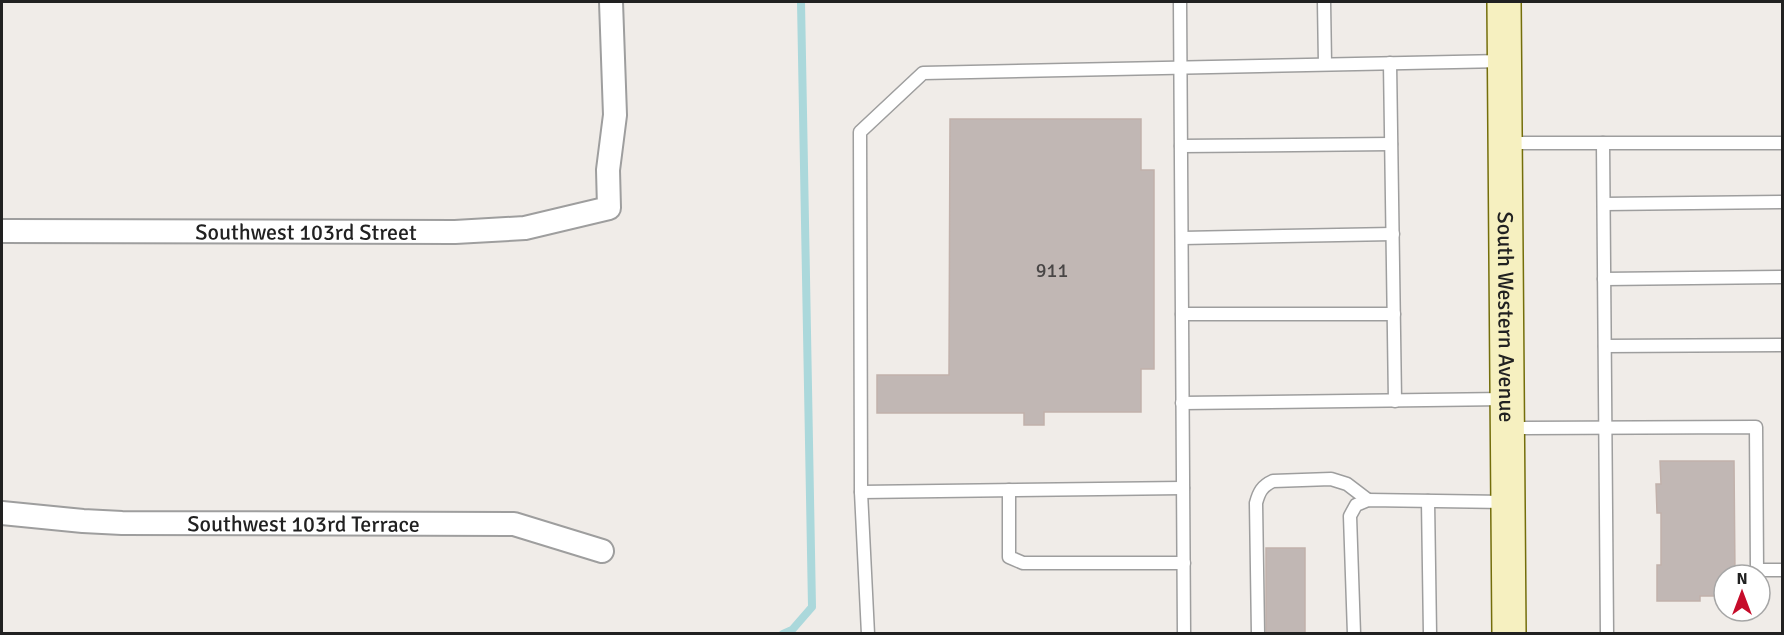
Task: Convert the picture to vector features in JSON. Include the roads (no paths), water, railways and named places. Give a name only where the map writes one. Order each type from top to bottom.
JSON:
[{"type":"main road","name":"South Western Avenue","points":[[1504,2],[1509,633]]},
{"type":"street","name":"Southwest 103rd Street","points":[[2,231],[455,232],[525,228],[609,208],[608,170],[615,115],[611,2]]},
{"type":"street","name":"Southwest 103rd Terrace","points":[[2,513],[122,523],[514,524],[602,551]]},
{"type":"lane","points":[[1180,2],[1184,633]]},
{"type":"lane","points":[[1324,2],[1325,64]]},
{"type":"lane","points":[[868,633],[861,492],[860,132],[923,73],[1504,60]]},
{"type":"lane","points":[[1390,63],[1395,401]]},
{"type":"lane","points":[[1505,143],[1782,143]]},
{"type":"lane","points":[[1603,143],[1607,633]]},
{"type":"lane","points":[[1181,146],[1391,144]]},
{"type":"lane","points":[[1604,204],[1782,202]]},
{"type":"lane","points":[[1182,238],[1393,234]]},
{"type":"lane","points":[[1605,279],[1782,277]]},
{"type":"lane","points":[[1182,314],[1394,314]]},
{"type":"lane","points":[[1605,346],[1782,345]]},
{"type":"lane","points":[[1182,403],[1395,401],[1606,428],[1756,427],[1757,570],[1782,570]]},
{"type":"lane","points":[[1258,633],[1256,503],[1259,492],[1265,484],[1272,481],[1331,479],[1347,484],[1368,500]]},
{"type":"lane","points":[[861,492],[1183,488]]},
{"type":"lane","points":[[1009,490],[1009,557],[1023,564],[1184,564]]},
{"type":"lane","points":[[1354,633],[1350,516],[1356,505],[1368,500],[1508,502]]},
{"type":"lane","points":[[1428,501],[1430,633]]},
{"type":"waterway","points":[[783,634],[792,630],[812,607],[801,2]]}]
